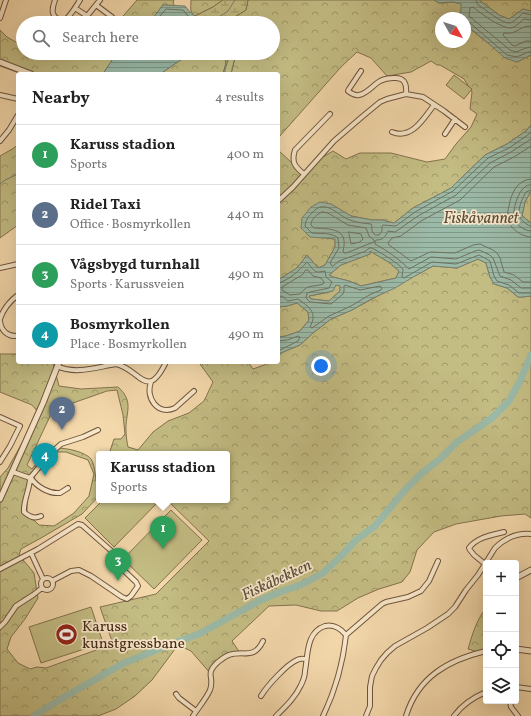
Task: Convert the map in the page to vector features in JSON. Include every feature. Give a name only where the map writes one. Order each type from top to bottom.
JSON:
[{"type":"street","points":[[0,18],[6,0]]},
{"type":"street","points":[[54,16],[52,8],[55,0]]},
{"type":"street","points":[[69,16],[80,0]]},
{"type":"street","points":[[76,8],[87,16],[100,0]]},
{"type":"street","points":[[96,5],[111,16]]},
{"type":"street","points":[[0,62],[26,72]]},
{"type":"street","points":[[361,71],[348,91],[354,95],[358,96],[379,81],[395,78],[399,78],[404,82],[407,87],[406,94]]},
{"type":"street","points":[[280,199],[293,187],[334,141],[384,100],[395,96],[414,94],[423,97],[465,127]]},
{"type":"street","points":[[0,95],[16,99]]},
{"type":"street","points":[[392,132],[402,134],[415,128],[424,119],[434,105]]},
{"type":"street","points":[[304,174],[296,167],[293,161],[295,150],[330,114]]},
{"type":"street","points":[[0,141],[16,118]]},
{"type":"street","points":[[445,134],[455,119]]},
{"type":"street","points":[[0,268],[16,264]]},
{"type":"street","points":[[16,297],[1,315],[0,320],[2,328],[5,332],[11,336],[16,336]]},
{"type":"street","points":[[0,499],[43,403],[58,364],[67,370],[79,371],[116,364],[125,367],[140,378],[150,382],[160,373],[165,364]]},
{"type":"street","points":[[150,382],[150,397],[157,407],[164,410],[176,408],[194,391]]},
{"type":"street","points":[[0,418],[20,426],[0,462]]},
{"type":"street","points":[[41,516],[32,518],[24,512],[30,478],[58,446],[98,430]]},
{"type":"street","points":[[13,472],[30,478],[40,487],[52,492],[60,493],[68,488]]},
{"type":"street","points":[[0,569],[32,553],[78,524],[82,525],[116,555],[114,559],[117,564],[136,582],[138,586],[127,599],[79,570],[71,570],[52,581]]},
{"type":"street","points":[[483,562],[471,552],[469,548],[470,546],[476,541],[485,537],[504,532]]},
{"type":"street","points":[[488,560],[495,548],[506,539],[520,534],[531,534]]},
{"type":"street","points":[[32,553],[43,579],[41,582],[42,588]]},
{"type":"street","points":[[323,716],[340,669],[346,635],[382,604],[412,596],[421,591],[429,581],[438,561]]},
{"type":"street","points":[[366,716],[370,706],[370,687],[372,676],[381,660],[395,646],[428,628],[448,614],[461,599],[483,567]]},
{"type":"street","points":[[519,576],[531,570]]},
{"type":"street","points":[[43,579],[47,578],[52,581]]},
{"type":"street","points":[[42,588],[46,590],[51,588],[53,585],[52,581]]},
{"type":"street","points":[[0,627],[14,608],[42,588]]},
{"type":"street","points":[[276,716],[289,703],[300,687],[306,670],[306,659],[312,635],[319,628],[329,625],[341,630],[346,635]]},
{"type":"street","points":[[192,716],[210,690],[210,673],[213,667],[227,656],[253,653],[260,647],[263,641]]},
{"type":"street","points":[[519,649],[531,651]]},
{"type":"street","points":[[406,716],[417,692],[434,674],[462,658],[483,652]]},
{"type":"street","points":[[261,696],[271,682],[292,663],[300,659],[306,659]]},
{"type":"street","points":[[519,687],[531,689]]},
{"type":"street","points":[[176,694],[196,711]]},
{"type":"street","points":[[454,716],[463,706],[483,694]]},
{"type":"street","points":[[510,704],[518,716]]},
{"type":"green space","points":[[137,0],[174,0],[173,3],[175,6],[163,5],[154,16],[123,16]]},
{"type":"green space","points":[[191,0],[223,0],[195,16],[191,11]]},
{"type":"green space","points":[[223,0],[248,0],[246,10],[236,16],[195,16]]},
{"type":"green space","points":[[248,0],[434,0],[439,3],[453,2],[462,4],[460,12],[435,12],[435,48],[471,48],[471,29],[496,49],[517,62],[531,55],[531,125],[526,131],[507,144],[485,155],[451,188],[413,208],[394,223],[351,216],[331,204],[327,238],[335,239],[335,247],[325,265],[318,268],[307,255],[297,268],[280,279],[280,152],[306,173],[323,157],[333,151],[346,159],[360,153],[391,153],[427,162],[445,159],[471,127],[477,114],[470,109],[472,92],[464,79],[440,65],[437,65],[431,61],[411,72],[387,76],[371,58],[357,52],[341,67],[280,136],[280,72],[231,72],[234,60],[280,60],[280,16],[236,16],[246,10]]},
{"type":"green space","points":[[479,0],[531,0],[531,11],[523,9],[509,19],[499,15]]},
{"type":"green space","points":[[0,30],[7,37],[16,42],[16,60],[112,60],[104,72],[16,72],[0,66]]},
{"type":"green space","points":[[181,60],[225,60],[226,63],[224,72],[163,72]]},
{"type":"green space","points":[[225,60],[234,60],[231,72],[224,72]]},
{"type":"green space","points":[[454,75],[472,89],[464,99],[446,85]]},
{"type":"green space","points":[[16,146],[16,226],[0,238],[0,156]]},
{"type":"green space","points":[[531,191],[531,223],[522,216],[525,202]]},
{"type":"green space","points":[[370,251],[390,263],[399,271],[396,278],[361,286],[329,275],[341,265],[370,254]]},
{"type":"green space","points":[[478,259],[486,263],[490,277],[494,284],[507,288],[518,297],[531,296],[531,518],[525,514],[501,516],[456,524],[434,532],[417,550],[410,572],[402,582],[379,589],[358,598],[337,611],[321,611],[296,605],[269,606],[232,641],[240,653],[217,661],[210,673],[191,651],[178,645],[152,680],[135,696],[116,709],[98,716],[0,716],[0,477],[8,468],[39,413],[32,405],[0,392],[0,354],[16,354],[16,364],[53,364],[59,386],[81,389],[118,387],[123,392],[128,403],[126,431],[128,447],[138,450],[153,432],[168,421],[189,413],[204,401],[213,382],[200,364],[249,364],[253,369],[266,364],[280,364],[280,354],[300,345],[331,319],[352,310],[433,266],[457,268]],"holes":[[[117,390],[123,415],[125,434],[121,439],[114,439],[110,451],[230,451],[230,503],[170,503],[209,541],[156,594],[100,607],[113,644],[46,668],[37,667],[30,669],[18,663],[7,649],[11,637],[25,619],[38,598],[34,573],[19,555],[21,549],[82,514],[96,499],[96,478],[91,459],[77,451],[58,448],[49,450],[32,469],[27,465],[53,410],[107,391]],[[51,452],[66,452],[88,460],[94,474],[89,496],[74,513],[54,526],[39,525],[27,513],[27,496],[36,473]]]},
{"type":"green space","points":[[336,284],[340,286],[340,291],[329,301],[311,299],[309,296],[332,291]]},
{"type":"green space","points":[[297,303],[308,312],[309,320],[300,331],[280,337],[280,307]]},
{"type":"green space","points":[[100,503],[157,503],[114,547],[85,518]]},
{"type":"green space","points":[[171,510],[202,540],[154,589],[123,559]]},
{"type":"green space","name":"Karuss kunstgressbane","points":[[91,607],[103,643],[41,663],[29,627]]},
{"type":"green space","points":[[483,612],[483,651],[478,652],[468,649],[477,622]]},
{"type":"water","points":[[434,0],[479,0],[499,15],[509,19],[523,9],[531,11],[531,55],[517,62],[505,58],[471,29],[471,12],[460,12],[461,4],[453,2],[439,3]]},
{"type":"water","points":[[163,5],[185,6],[195,16],[154,16]]},
{"type":"water","points":[[112,60],[181,60],[163,72],[104,72]]},
{"type":"water","name":"Fiskåvannet","points":[[531,125],[531,191],[525,202],[522,216],[531,223],[531,296],[518,297],[507,288],[494,284],[490,277],[486,263],[478,259],[457,268],[433,266],[395,288],[331,319],[300,345],[280,354],[280,337],[300,331],[309,320],[308,312],[297,303],[280,307],[280,279],[297,268],[307,255],[318,268],[325,265],[335,247],[335,239],[310,237],[301,228],[302,218],[311,207],[320,202],[331,204],[351,216],[394,223],[413,208],[451,188],[485,155],[507,144],[526,131]],"holes":[[[370,251],[390,263],[399,271],[396,278],[361,286],[329,275],[341,265],[370,254]],[[336,285],[340,286],[340,291],[329,301],[311,299],[309,296],[333,291]]]},
{"type":"waterway","points":[[220,16],[228,11],[235,0]]},
{"type":"waterway","points":[[225,72],[228,60]]},
{"type":"waterway","points":[[0,184],[16,175]]},
{"type":"waterway","name":"Fiskåbekken","points":[[34,716],[122,664],[199,634],[259,601],[303,584],[323,573],[356,540],[375,526],[405,490],[422,473],[440,459],[457,442],[492,418],[509,401],[520,381],[531,355]]},
{"type":"place","name":"Ridel Taxi","points":[[62,430]]},
{"type":"place","name":"Bosmyrkollen","points":[[45,476]]},
{"type":"place","name":"Karuss stadion","points":[[163,549]]},
{"type":"place","name":"Vågsbygd turnhall","points":[[118,581]]},
{"type":"place","name":"Karuss kunstgressbane","points":[[66,635]]}]
